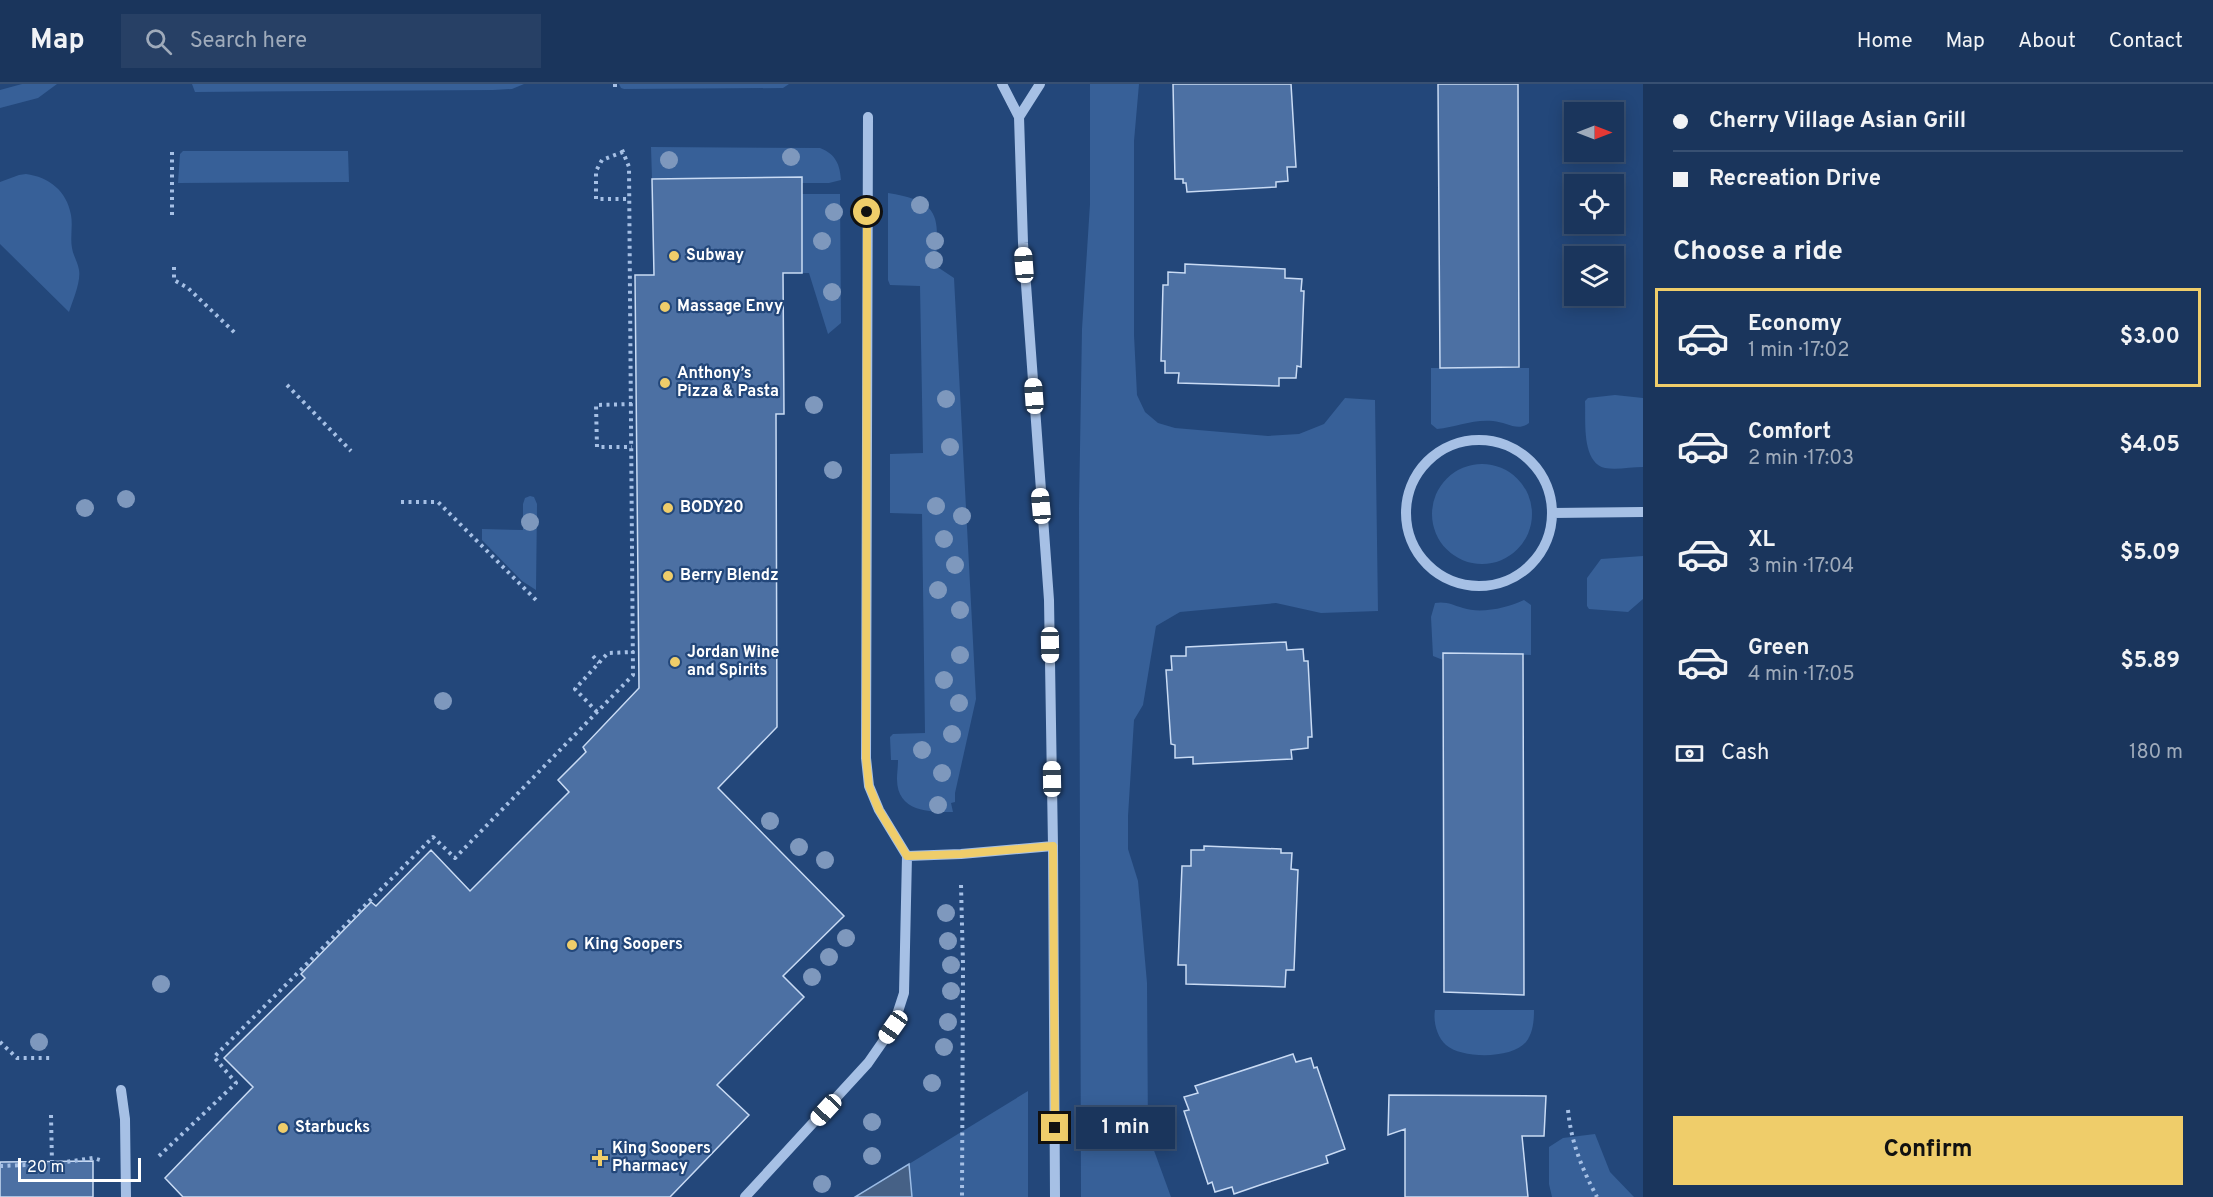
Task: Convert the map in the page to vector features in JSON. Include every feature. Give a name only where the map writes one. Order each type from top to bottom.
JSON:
[{"type":"street","points":[[1002,84],[1019,117],[1023,243],[1049,600],[1055,1197]]},
{"type":"street","points":[[1019,117],[1040,84]]},
{"type":"street","points":[[745,1197],[868,1063],[893,1027],[904,993],[907,856],[879,810],[869,786],[866,758],[868,117]]},
{"type":"street","points":[[1479,440],[1502,443],[1522,454],[1538,470],[1549,490],[1552,513],[1549,536],[1538,556],[1522,573],[1501,583],[1479,587],[1456,583],[1436,572],[1420,556],[1409,536],[1406,513],[1409,490],[1420,470],[1436,453],[1457,443],[1479,440]]},
{"type":"street","points":[[1552,513],[1643,512]]},
{"type":"street","points":[[907,856],[1053,846]]},
{"type":"street","points":[[121,1090],[125,1119],[126,1197]]},
{"type":"path","points":[[159,1156],[236,1083],[214,1056],[433,837],[456,858],[633,675],[629,167],[621,147]]},
{"type":"path","points":[[172,152],[172,218]]},
{"type":"path","points":[[623,152],[602,160],[596,171],[596,199],[629,199]]},
{"type":"path","points":[[174,267],[174,280],[188,288],[235,333]]},
{"type":"path","points":[[287,385],[351,451]]},
{"type":"path","points":[[632,404],[596,405],[597,447],[632,447]]},
{"type":"path","points":[[401,502],[438,502],[539,603]]},
{"type":"path","points":[[597,712],[575,688],[608,653],[634,652]]},
{"type":"path","points":[[593,656],[600,663]]},
{"type":"path","points":[[961,885],[962,1197]]},
{"type":"path","points":[[0,1042],[17,1058],[51,1058]]},
{"type":"path","points":[[1568,1110],[1576,1152],[1597,1197]]},
{"type":"path","points":[[51,1115],[52,1164]]},
{"type":"path","points":[[0,1166],[52,1164],[100,1158]]},
{"type":"shaded area","points":[[22,84],[57,84],[38,98],[0,108],[0,90]]},
{"type":"shaded area","points":[[192,84],[524,84],[512,89],[493,90],[195,92]]},
{"type":"shaded area","points":[[619,84],[789,84],[783,88],[624,89]]},
{"type":"shaded area","points":[[1090,84],[1139,84],[1134,141],[1134,335],[1137,395],[1145,412],[1158,423],[1175,428],[1268,436],[1299,434],[1324,424],[1345,398],[1375,400],[1378,611],[1321,613],[1276,603],[1180,612],[1156,626],[1143,705],[1134,720],[1128,849],[1138,881],[1147,983],[1148,1134],[1171,1197],[1081,1197],[1079,508],[1082,329],[1090,204]]},
{"type":"shaded area","points":[[651,147],[820,148],[830,153],[836,161],[841,180],[829,183],[802,183],[801,177],[652,179]]},
{"type":"shaded area","points":[[183,151],[348,151],[349,182],[178,183],[180,154]]},
{"type":"shaded area","points":[[26,174],[42,178],[56,187],[69,206],[72,219],[72,248],[78,267],[79,280],[69,312],[0,244],[0,182]]},
{"type":"shaded area","points":[[888,193],[919,201],[928,207],[936,224],[936,266],[954,278],[976,699],[955,802],[951,803],[953,812],[925,810],[908,804],[898,790],[898,760],[891,760],[890,737],[893,734],[925,733],[922,514],[890,513],[890,454],[923,453],[920,286],[890,285],[888,280]]},
{"type":"shaded area","points":[[802,194],[840,194],[841,323],[828,334],[809,273],[802,273]]},
{"type":"shaded area","points":[[1431,368],[1529,368],[1529,423],[1516,427],[1493,421],[1478,421],[1437,429],[1431,424]]},
{"type":"shaded area","points":[[1615,395],[1643,398],[1643,467],[1605,468],[1597,464],[1588,449],[1585,401],[1588,398]]},
{"type":"shaded area","points":[[1482,464],[1501,467],[1518,478],[1529,495],[1532,514],[1529,533],[1518,550],[1501,561],[1482,564],[1463,561],[1446,550],[1435,533],[1432,514],[1435,495],[1446,478],[1463,467]]},
{"type":"shaded area","points":[[534,497],[537,504],[536,590],[522,581],[482,540],[482,529],[523,530],[523,504],[525,498]]},
{"type":"shaded area","points":[[1643,556],[1643,599],[1628,612],[1589,609],[1587,606],[1587,578],[1601,559]]},
{"type":"shaded area","points":[[1524,600],[1531,605],[1531,655],[1443,653],[1443,660],[1433,656],[1431,617],[1435,603],[1446,603],[1470,610],[1486,610],[1502,608]]},
{"type":"shaded area","points":[[1435,1010],[1534,1010],[1532,1031],[1526,1042],[1510,1052],[1487,1055],[1463,1053],[1453,1050],[1440,1038],[1436,1029]]},
{"type":"shaded area","points":[[1028,1091],[1028,1197],[855,1197]]},
{"type":"shaded area","points":[[1595,1134],[1610,1172],[1634,1197],[1552,1197],[1549,1184],[1549,1147],[1563,1138]]},
{"type":"shaded area","points":[[909,1164],[912,1197],[855,1197]]},
{"type":"building","points":[[1173,84],[1291,84],[1296,167],[1287,167],[1288,181],[1276,182],[1276,187],[1187,192],[1183,179],[1175,179]]},
{"type":"building","points":[[1438,84],[1518,84],[1519,367],[1440,368]]},
{"type":"building","name":"King Soopers","points":[[802,177],[802,273],[783,273],[784,414],[776,414],[777,727],[718,788],[844,916],[783,976],[804,997],[717,1085],[749,1115],[670,1197],[183,1197],[165,1178],[253,1087],[224,1058],[305,978],[301,974],[371,902],[376,906],[431,850],[470,891],[569,792],[558,780],[586,752],[583,747],[639,688],[635,275],[654,275],[652,179]]},
{"type":"building","points":[[1185,264],[1285,269],[1285,278],[1302,279],[1301,291],[1304,291],[1301,367],[1297,366],[1296,378],[1279,378],[1279,386],[1178,383],[1179,373],[1165,373],[1165,361],[1161,361],[1163,285],[1168,285],[1168,272],[1185,273]]},
{"type":"building","points":[[1286,642],[1287,650],[1303,649],[1304,661],[1308,661],[1312,737],[1308,737],[1308,748],[1291,750],[1292,759],[1193,764],[1193,757],[1175,758],[1175,745],[1171,744],[1166,670],[1172,670],[1171,656],[1186,656],[1186,647]]},
{"type":"building","points":[[1443,653],[1523,654],[1524,995],[1444,992]]},
{"type":"building","points":[[1204,846],[1281,849],[1281,853],[1292,853],[1291,869],[1298,870],[1294,970],[1286,970],[1285,987],[1186,984],[1186,965],[1178,965],[1182,866],[1191,866],[1191,850],[1204,850]]},
{"type":"building","points":[[1293,1054],[1296,1062],[1311,1058],[1314,1068],[1317,1067],[1345,1149],[1326,1156],[1328,1163],[1234,1194],[1232,1187],[1215,1192],[1212,1182],[1208,1184],[1184,1111],[1189,1110],[1184,1097],[1198,1093],[1195,1086]]},
{"type":"building","points":[[1389,1095],[1546,1096],[1544,1136],[1522,1136],[1528,1197],[1405,1197],[1405,1129],[1388,1135]]},
{"type":"building","points":[[93,1161],[93,1197],[0,1197],[0,1162]]},
{"type":"place","name":"Subway","points":[[674,256]]},
{"type":"place","name":"Massage Envy","points":[[665,307]]},
{"type":"place","name":"Anthony’s Pizza & Pasta","points":[[665,383]]},
{"type":"place","name":"BODY20","points":[[668,508]]},
{"type":"place","name":"Berry Blendz","points":[[668,576]]},
{"type":"place","name":"Jordan Wine and Spirits","points":[[675,662]]},
{"type":"place","name":"King Soopers","points":[[572,945]]},
{"type":"place","name":"Starbucks","points":[[283,1128]]},
{"type":"place","name":"King Soopers Pharmacy","points":[[600,1158]]},
{"type":"route","points":[[867,212],[866,758],[869,786],[879,810],[907,856],[1053,846],[1055,1128]]}]
